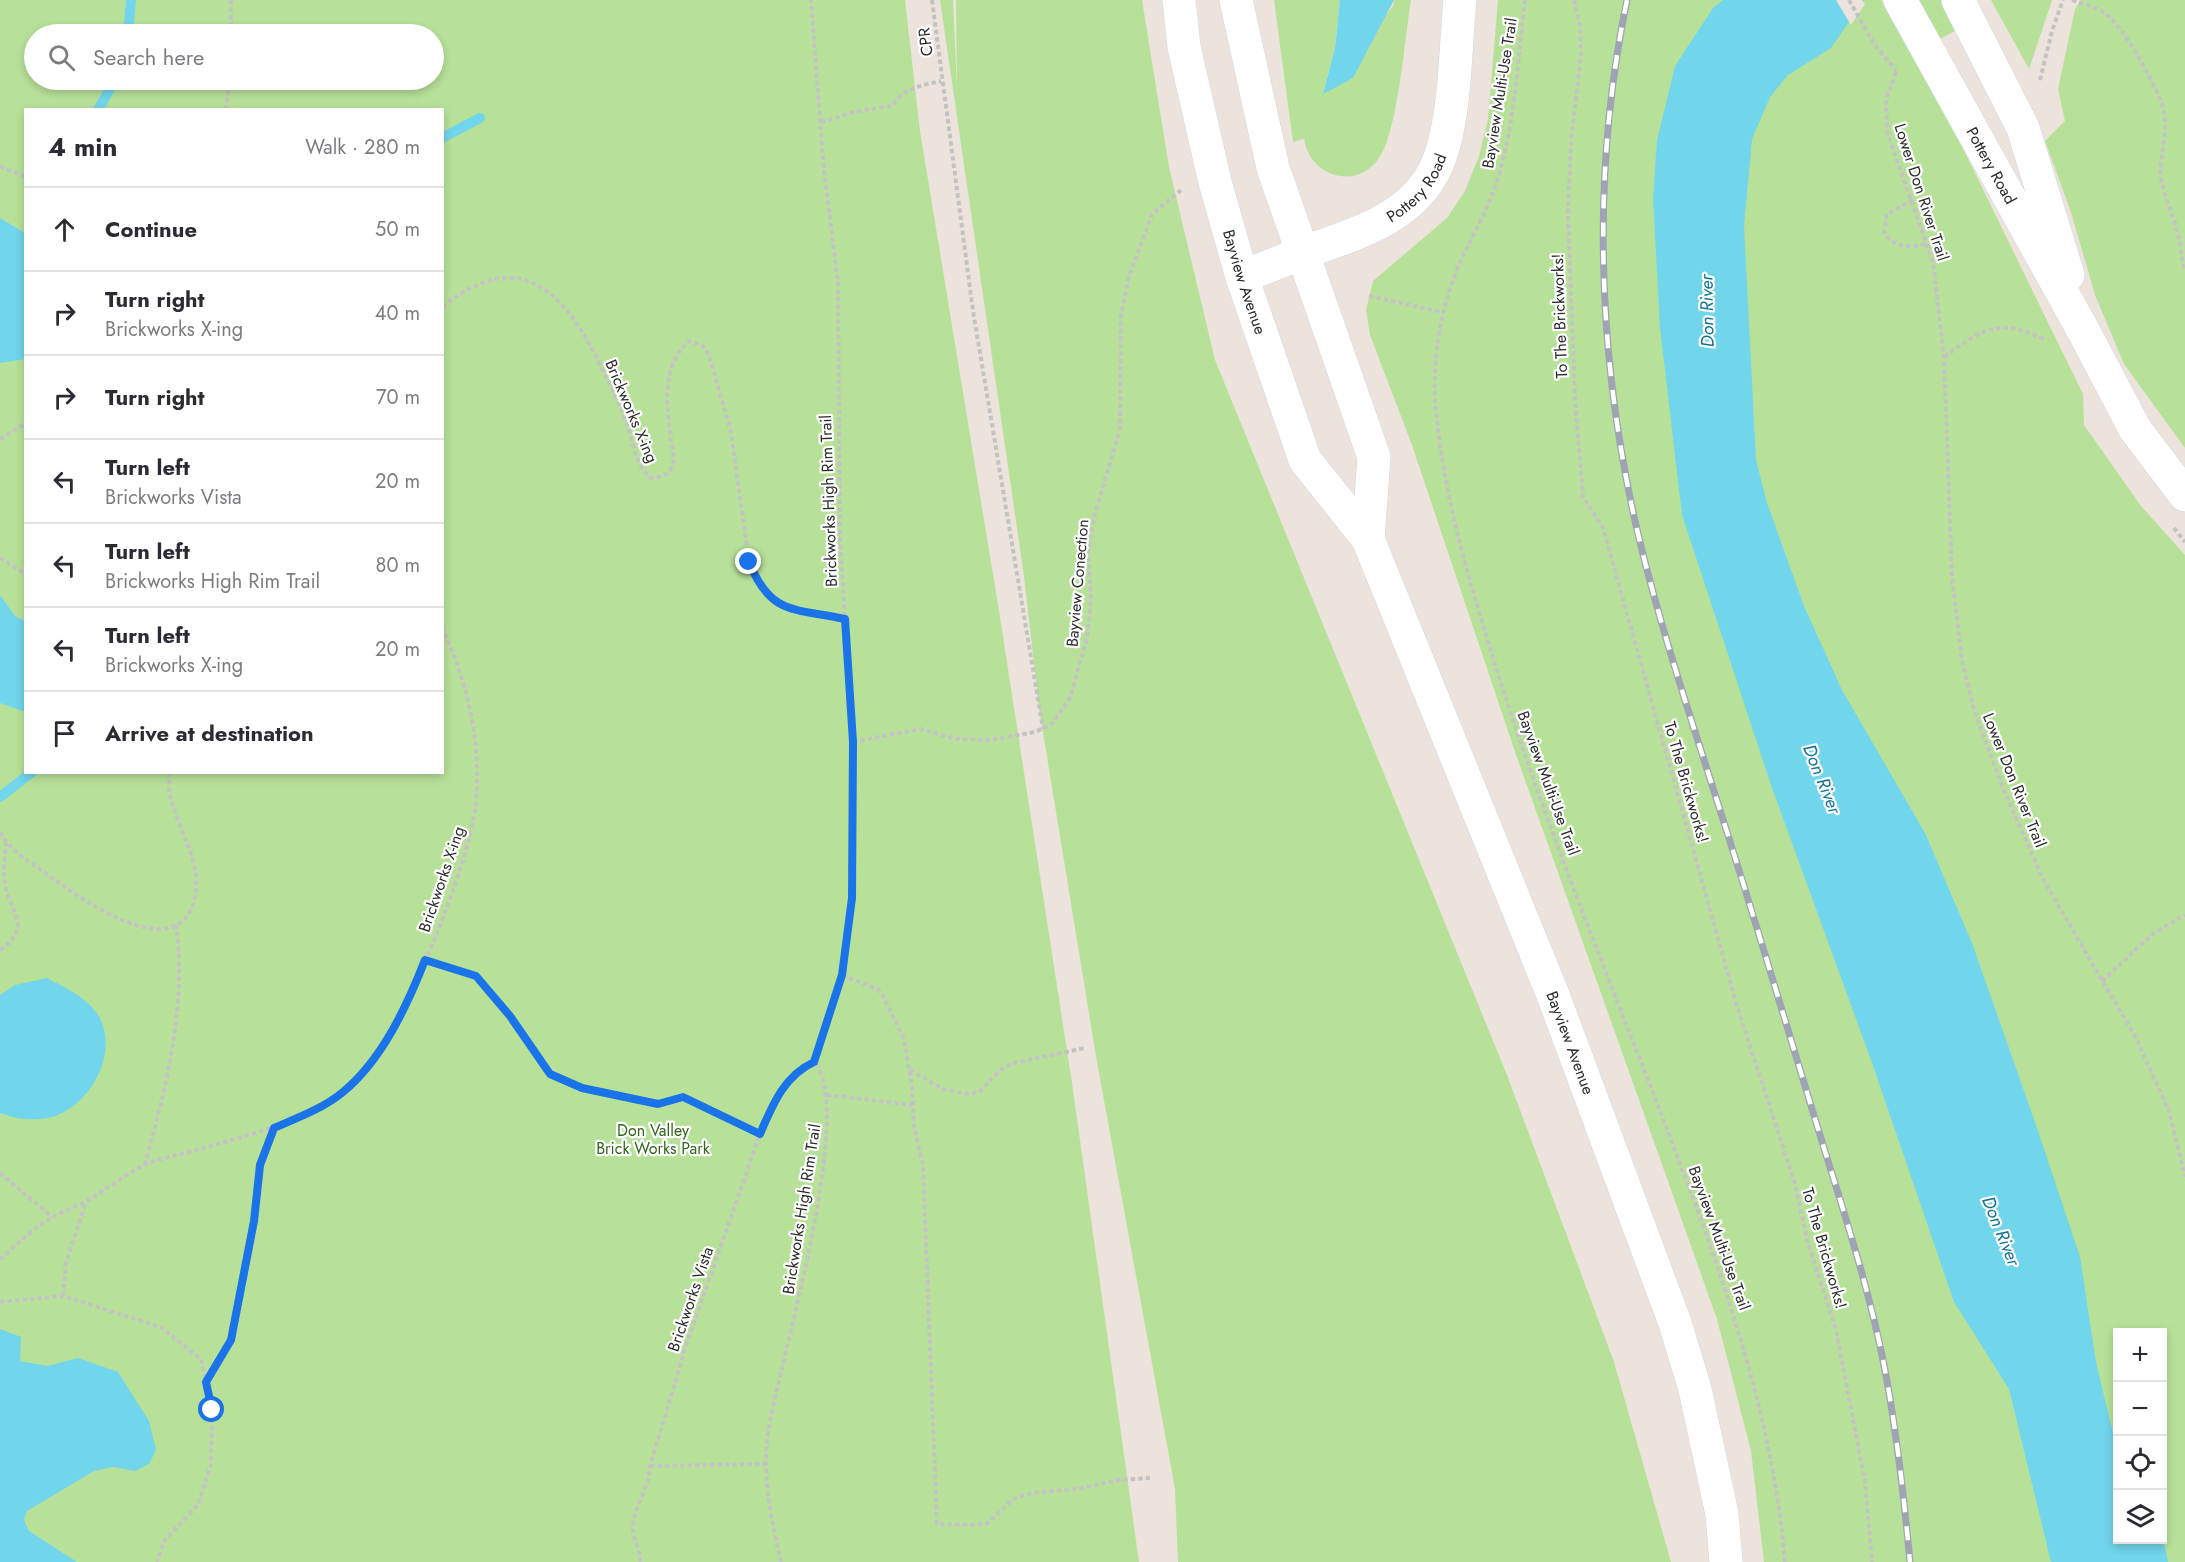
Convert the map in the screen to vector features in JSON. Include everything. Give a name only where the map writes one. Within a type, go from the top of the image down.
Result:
[{"type":"main road","name":"Bayview Avenue","points":[[1179,0],[1184,47],[1212,171],[1242,277],[1305,460],[1368,539],[1553,995],[1675,1323],[1695,1389],[1711,1458],[1722,1514],[1726,1562]]},
{"type":"main road","name":"Bayview Avenue","points":[[1236,0],[1273,168],[1374,457],[1368,539]]},
{"type":"main road","name":"Pottery Road","points":[[1242,277],[1302,253],[1346,239],[1399,211],[1421,190],[1436,167],[1447,123],[1460,0]]},
{"type":"main road","name":"Pottery Road","points":[[1899,0],[2084,332],[2135,429],[2185,495]]},
{"type":"main road","name":"Pottery Road","points":[[1958,0],[2023,128],[2084,332]]},
{"type":"path","points":[[231,0],[231,24]]},
{"type":"path","name":"Brickworks High Rim Trail","points":[[781,1562],[769,1502],[766,1464],[769,1428],[800,1297],[828,1130],[827,1095],[821,1070],[814,1062],[842,975],[852,898],[853,742],[840,539],[838,282],[824,171],[811,0]]},
{"type":"path","name":"CPR","points":[[932,0],[975,323],[1043,729]]},
{"type":"path","name":"Bayview Multi-Use Trail","points":[[1525,0],[1505,153],[1486,211],[1460,263],[1442,312],[1436,365],[1436,419],[1463,561],[1514,724],[1593,939],[1706,1230],[1733,1309],[1764,1424],[1785,1562]]},
{"type":"path","name":"To The Brickworks!","points":[[1574,0],[1580,26],[1581,55],[1571,140],[1569,280],[1583,497],[1604,528],[1737,1006],[1795,1184],[1809,1243],[1836,1330],[1865,1482],[1872,1562]]},
{"type":"path","name":"Lower Don River Trail","points":[[1849,0],[1874,42],[1896,72],[1886,100],[1887,132],[1913,200],[1933,262],[1944,357],[1952,577],[1962,661],[1974,711],[2002,786],[2044,881],[2136,1038],[2169,1111],[2185,1178]]},
{"type":"path","points":[[2040,88],[2052,32],[2063,0]]},
{"type":"path","points":[[2072,0],[2106,14],[2121,28],[2150,83],[2159,94],[2164,124],[2161,173],[2164,195],[2178,234],[2185,270]]},
{"type":"path","points":[[821,122],[858,111],[892,106],[902,93],[909,89],[941,81]]},
{"type":"path","points":[[226,108],[229,90]]},
{"type":"path","points":[[0,166],[24,176]]},
{"type":"path","name":"Bayview Conection","points":[[853,742],[920,729],[956,739],[990,740],[1035,732],[1052,724],[1070,698],[1087,638],[1091,599],[1088,553],[1094,517],[1120,429],[1121,316],[1129,276],[1152,214],[1182,189]]},
{"type":"path","points":[[1913,200],[1887,214],[1884,232],[1896,244],[1908,248],[1927,244]]},
{"type":"path","name":"Brickworks X-ing","points":[[444,306],[480,282],[506,278],[535,282],[556,297],[586,333],[625,419],[643,472],[651,478],[663,477],[671,470],[674,461],[667,406],[668,381],[677,352],[690,341],[703,346],[709,356],[731,432],[749,562],[759,586],[777,605],[845,619]]},
{"type":"path","points":[[1369,296],[1442,312]]},
{"type":"path","points":[[1944,357],[1974,336],[1999,326],[2022,329],[2044,339]]},
{"type":"path","points":[[0,439],[24,424]]},
{"type":"path","points":[[0,558],[24,573]]},
{"type":"path","name":"Brickworks X-ing","points":[[0,1259],[52,1217],[86,1201],[145,1165],[274,1128],[336,1097],[365,1071],[395,1025],[425,960],[464,858],[476,803],[476,747],[472,711],[459,665],[444,631]]},
{"type":"path","points":[[0,832],[6,843],[85,902],[110,915],[149,927],[176,925],[187,915],[194,902],[196,871],[169,793],[170,774]]},
{"type":"path","points":[[0,950],[15,939],[19,930],[5,885],[6,843]]},
{"type":"path","points":[[2102,981],[2154,933],[2185,915]]},
{"type":"path","points":[[145,1165],[169,1070],[179,989],[180,958],[176,925]]},
{"type":"path","points":[[425,960],[476,976],[510,1016],[550,1074],[582,1088],[658,1104],[683,1097],[760,1134]]},
{"type":"path","points":[[842,975],[877,989],[882,994],[903,1035],[909,1069],[923,1166],[937,1524],[988,1523],[1013,1499],[1032,1493],[1084,1488],[1117,1480],[1150,1478]]},
{"type":"path","points":[[909,1069],[935,1086],[954,1094],[967,1094],[978,1092],[1000,1070],[1013,1062],[1085,1048]]},
{"type":"path","name":"Brickworks Vista","points":[[640,1562],[632,1528],[635,1513],[648,1485],[650,1466],[686,1346],[760,1134],[784,1086],[796,1071],[814,1062]]},
{"type":"path","points":[[827,1095],[913,1105]]},
{"type":"path","points":[[206,1382],[231,1340],[254,1221],[260,1165],[274,1128]]},
{"type":"path","points":[[0,1173],[52,1217]]},
{"type":"path","points":[[63,1296],[66,1263],[86,1201]]},
{"type":"path","points":[[0,1302],[63,1296],[160,1327],[201,1359],[212,1410],[209,1476],[198,1505],[164,1541],[157,1562]]},
{"type":"path","points":[[650,1466],[766,1464]]},
{"type":"green space","name":"Don Valley Brick Works Park","points":[[0,0],[905,0],[920,131],[1000,617],[1072,1083],[1139,1562],[0,1562]]},
{"type":"green space","points":[[940,0],[953,0],[957,89],[956,0],[1142,0],[1169,167],[1215,360],[1507,1075],[1614,1362],[1671,1562],[1178,1562],[1175,1489],[1097,1062],[1039,708],[1024,576]]},
{"type":"green space","points":[[1274,0],[1340,0],[1335,48],[1323,93],[1393,6],[1394,0],[1411,0],[1400,83],[1386,145],[1370,168],[1359,174],[1347,177],[1325,170],[1315,163],[1304,139],[1293,142]]},
{"type":"green space","points":[[1498,0],[1881,0],[1931,83],[2083,394],[2084,425],[2141,506],[2185,555],[2185,1562],[1764,1562],[1751,1451],[1717,1319],[1513,746],[1412,445],[1370,335],[1366,310],[1373,281],[1447,218],[1465,191],[1479,156],[1488,119]]},
{"type":"green space","points":[[1917,0],[1942,0],[1958,29],[1940,39]]},
{"type":"green space","points":[[1991,0],[2052,0],[2029,69]]},
{"type":"green space","points":[[2081,0],[2185,0],[2185,448],[2124,364],[2095,295],[2071,212],[2045,141],[2065,121],[2058,89],[2075,9]]},
{"type":"water","points":[[1340,0],[1394,0],[1353,78],[1323,94],[1335,48]]},
{"type":"water","name":"Don River","points":[[1723,0],[1864,0],[1831,48],[1788,75],[1770,97],[1752,139],[1744,226],[1756,460],[1767,503],[1804,606],[1842,690],[1925,833],[1972,943],[2080,1257],[2096,1362],[2113,1433],[2113,1544],[2164,1544],[2168,1562],[2051,1562],[2009,1389],[1954,1302],[1871,1060],[1772,788],[1682,515],[1660,328],[1653,198],[1657,140],[1675,66],[1713,8]]},
{"type":"water","points":[[0,218],[24,232],[24,359],[0,363]]},
{"type":"water","points":[[0,595],[15,616],[24,620],[24,712],[0,703]]},
{"type":"water","points":[[47,978],[80,997],[96,1012],[103,1025],[106,1040],[105,1054],[94,1083],[74,1105],[55,1116],[23,1119],[0,1113],[0,995],[15,985]]},
{"type":"water","points":[[0,1329],[21,1337],[20,1361],[47,1366],[78,1358],[118,1372],[149,1421],[156,1450],[149,1464],[135,1471],[113,1467],[94,1471],[27,1511],[24,1520],[29,1531],[77,1562],[0,1562]]},
{"type":"pier","points":[[1836,0],[1862,0],[1865,4],[1851,25]]},
{"type":"waterway","points":[[129,24],[131,0]]},
{"type":"waterway","points":[[99,108],[109,90]]},
{"type":"waterway","points":[[444,137],[480,118]]},
{"type":"waterway","points":[[0,797],[29,774]]},
{"type":"railway","points":[[1627,0],[1608,128],[1603,256],[1606,321],[1621,449],[1633,512],[1664,632],[1863,1276],[1885,1370],[1893,1418],[1910,1562]]},
{"type":"route","points":[[212,1410],[206,1382],[231,1340],[254,1221],[260,1165],[274,1128],[343,1093],[365,1071],[395,1025],[425,960],[476,976],[510,1016],[534,1054],[550,1074],[582,1088],[658,1104],[683,1097],[760,1134],[784,1086],[796,1071],[814,1062],[842,975],[852,898],[853,742],[845,619],[777,605],[759,586],[749,562]]}]
